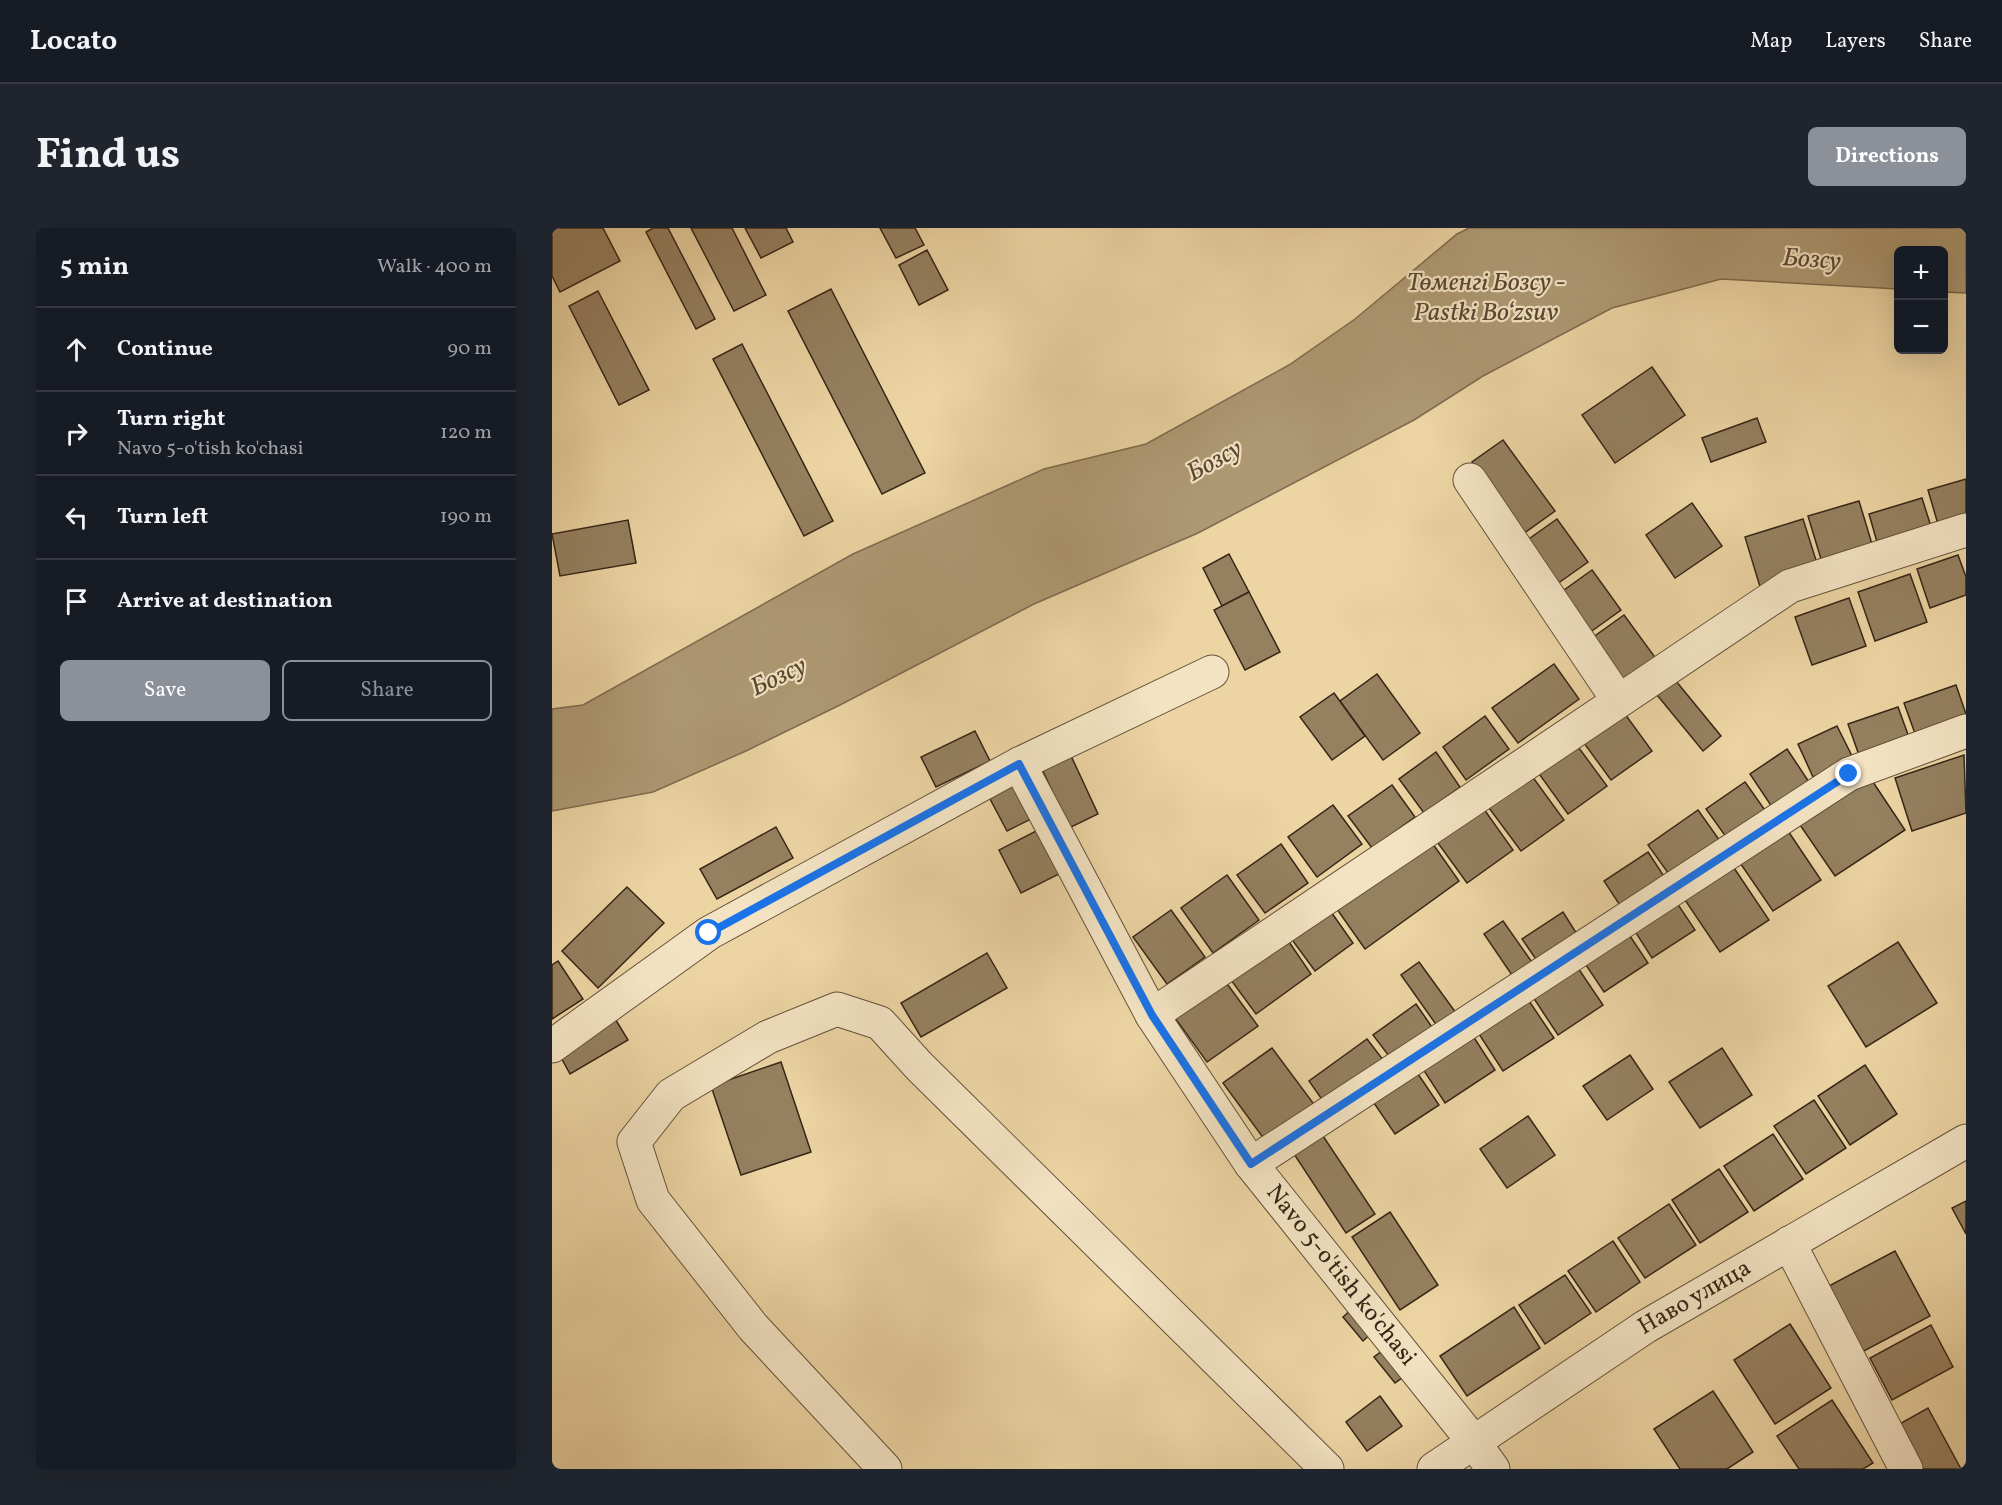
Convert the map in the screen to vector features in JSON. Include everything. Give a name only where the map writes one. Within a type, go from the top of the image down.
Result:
[{"type":"street","points":[[1470,480],[1618,700]]},
{"type":"street","points":[[1152,1015],[1790,586],[1966,530]]},
{"type":"street","points":[[552,1046],[709,933],[1019,764],[1212,672]]},
{"type":"street","points":[[1251,1164],[1849,774],[1966,731]]},
{"type":"street","name":"Navo 5-o'tish ko'chasi","points":[[1019,764],[1152,1015],[1251,1164],[1493,1469]]},
{"type":"street","points":[[885,1469],[753,1327],[653,1200],[634,1142],[671,1095],[768,1037],[837,1009],[880,1023],[919,1066],[1328,1469]]},
{"type":"street","name":"Наво улица","points":[[1434,1469],[1645,1327],[1966,1141]]},
{"type":"street","points":[[1789,1243],[1906,1469]]},
{"type":"water","name":"Төменгі Бозсу - Pastki Boʻzsuv","points":[[1469,228],[1966,228],[1966,293],[1948,292],[1948,246],[1894,246],[1894,289],[1721,279],[1612,308],[1483,376],[1414,420],[1198,533],[1034,604],[746,751],[653,792],[552,811],[552,709],[583,705],[853,554],[1044,469],[1146,444],[1289,365],[1355,319],[1457,234]]},
{"type":"building","points":[[552,228],[603,228],[620,261],[560,292],[552,276]]},
{"type":"building","points":[[653,228],[668,228],[715,319],[696,329],[646,232]]},
{"type":"building","points":[[691,228],[732,228],[766,295],[734,311]]},
{"type":"building","points":[[745,228],[786,228],[793,242],[761,258]]},
{"type":"building","points":[[880,228],[915,228],[924,245],[896,258]]},
{"type":"building","points":[[927,250],[948,290],[919,305],[899,265]]},
{"type":"building","points":[[831,289],[925,473],[882,494],[788,311]]},
{"type":"building","points":[[598,291],[649,390],[619,405],[569,306]]},
{"type":"building","points":[[742,344],[833,521],[804,536],[713,359]]},
{"type":"building","points":[[1652,367],[1685,415],[1615,463],[1582,415]]},
{"type":"building","points":[[1757,418],[1766,442],[1711,462],[1702,438]]},
{"type":"building","points":[[1503,440],[1555,511],[1523,534],[1472,462]]},
{"type":"building","points":[[1966,479],[1966,523],[1940,531],[1928,490]]},
{"type":"building","points":[[1922,498],[1933,533],[1879,549],[1869,514]]},
{"type":"building","points":[[1859,501],[1875,554],[1824,569],[1808,516]]},
{"type":"building","points":[[1692,503],[1722,546],[1675,578],[1646,535]]},
{"type":"building","points":[[1557,519],[1588,562],[1557,584],[1526,541]]},
{"type":"building","points":[[1803,519],[1820,573],[1761,590],[1745,537]]},
{"type":"building","points":[[628,520],[636,563],[560,576],[552,534]]},
{"type":"building","points":[[1229,554],[1249,592],[1222,606],[1203,568]]},
{"type":"building","points":[[1958,555],[1966,577],[1966,595],[1930,608],[1917,569]]},
{"type":"building","points":[[1592,570],[1621,610],[1589,633],[1560,593]]},
{"type":"building","points":[[1910,574],[1927,622],[1875,641],[1858,592]]},
{"type":"building","points":[[1249,592],[1280,652],[1245,670],[1214,610]]},
{"type":"building","points":[[1849,598],[1866,646],[1812,665],[1795,617]]},
{"type":"building","points":[[1624,615],[1657,660],[1625,684],[1592,638]]},
{"type":"building","points":[[1554,664],[1579,699],[1518,743],[1492,708]]},
{"type":"building","points":[[1377,674],[1420,733],[1383,760],[1340,701]]},
{"type":"building","points":[[1671,675],[1721,736],[1703,751],[1653,690]]},
{"type":"building","points":[[1956,685],[1966,714],[1966,722],[1917,739],[1904,703]]},
{"type":"building","points":[[1334,693],[1365,736],[1332,760],[1300,717]]},
{"type":"building","points":[[1898,707],[1910,740],[1860,758],[1848,724]]},
{"type":"building","points":[[1622,710],[1652,751],[1611,780],[1581,739]]},
{"type":"building","points":[[1485,716],[1509,749],[1466,780],[1443,747]]},
{"type":"building","points":[[1837,726],[1853,758],[1813,777],[1798,744]]},
{"type":"building","points":[[975,731],[990,761],[936,787],[921,757]]},
{"type":"building","points":[[1576,744],[1607,786],[1568,814],[1537,771]]},
{"type":"building","points":[[1066,745],[1098,814],[1069,828],[1037,758]]},
{"type":"building","points":[[1787,749],[1809,782],[1772,807],[1750,774]]},
{"type":"building","points":[[1436,752],[1460,787],[1424,813],[1399,779]]},
{"type":"building","points":[[1964,755],[1966,813],[1912,831],[1895,778]]},
{"type":"building","points":[[1529,772],[1564,820],[1521,851],[1486,804]]},
{"type":"building","points":[[1869,776],[1905,830],[1835,876],[1798,822]]},
{"type":"building","points":[[1745,782],[1767,813],[1729,841],[1706,809]]},
{"type":"building","points":[[1017,783],[1035,817],[1007,831],[989,797]]},
{"type":"building","points":[[1392,785],[1415,817],[1372,848],[1348,816]]},
{"type":"building","points":[[1333,805],[1362,844],[1317,877],[1288,837]]},
{"type":"building","points":[[1481,805],[1513,850],[1467,883],[1435,839]]},
{"type":"building","points":[[1698,810],[1725,848],[1676,884],[1648,845]]},
{"type":"building","points":[[1784,825],[1821,880],[1773,911],[1736,857]]},
{"type":"building","points":[[776,827],[793,858],[717,899],[700,869]]},
{"type":"building","points":[[1042,828],[1065,871],[1021,893],[999,850]]},
{"type":"building","points":[[1428,837],[1459,881],[1365,949],[1334,905]]},
{"type":"building","points":[[1281,844],[1308,883],[1265,913],[1237,875]]},
{"type":"building","points":[[1648,852],[1669,884],[1625,913],[1604,881]]},
{"type":"building","points":[[1730,862],[1769,920],[1720,952],[1681,894]]},
{"type":"building","points":[[1227,875],[1259,920],[1213,953],[1181,908]]},
{"type":"building","points":[[627,887],[664,923],[598,988],[562,951]]},
{"type":"building","points":[[1671,894],[1695,930],[1652,958],[1629,922]]},
{"type":"building","points":[[1329,909],[1353,943],[1315,971],[1290,937]]},
{"type":"building","points":[[1171,910],[1205,957],[1167,984],[1133,937]]},
{"type":"building","points":[[1563,912],[1580,939],[1540,965],[1522,939]]},
{"type":"building","points":[[1503,921],[1536,968],[1516,981],[1484,934]]},
{"type":"building","points":[[1624,927],[1648,963],[1604,992],[1580,956]]},
{"type":"building","points":[[1287,939],[1311,974],[1256,1014],[1231,980]]},
{"type":"building","points":[[1898,942],[1937,1003],[1866,1047],[1828,986]]},
{"type":"building","points":[[987,953],[1007,988],[921,1037],[901,1003]]},
{"type":"building","points":[[558,961],[583,999],[552,1019],[552,965]]},
{"type":"building","points":[[1419,962],[1459,1017],[1440,1030],[1401,975]]},
{"type":"building","points":[[1576,965],[1603,1005],[1558,1035],[1531,994]]},
{"type":"building","points":[[1225,981],[1258,1026],[1207,1062],[1175,1018]]},
{"type":"building","points":[[1527,998],[1554,1038],[1503,1071],[1477,1031]]},
{"type":"building","points":[[1416,1004],[1434,1030],[1392,1060],[1373,1035]]},
{"type":"building","points":[[614,1017],[628,1040],[570,1074],[557,1050]]},
{"type":"building","points":[[1473,1036],[1495,1070],[1445,1103],[1423,1069]]},
{"type":"building","points":[[1367,1039],[1387,1065],[1328,1108],[1309,1081]]},
{"type":"building","points":[[1272,1048],[1316,1107],[1267,1143],[1223,1083]]},
{"type":"building","points":[[1722,1048],[1752,1095],[1700,1128],[1669,1082]]},
{"type":"building","points":[[1630,1055],[1653,1089],[1607,1120],[1583,1086]]},
{"type":"building","points":[[781,1062],[811,1152],[741,1175],[711,1086]]},
{"type":"building","points":[[1865,1065],[1897,1114],[1850,1145],[1818,1096]]},
{"type":"building","points":[[1418,1074],[1439,1105],[1395,1134],[1374,1103]]},
{"type":"building","points":[[1814,1100],[1846,1148],[1806,1174],[1774,1126]]},
{"type":"building","points":[[1528,1116],[1555,1155],[1507,1188],[1480,1149]]},
{"type":"building","points":[[1773,1134],[1803,1179],[1754,1211],[1724,1166]]},
{"type":"building","points":[[1323,1136],[1375,1214],[1346,1233],[1294,1154]]},
{"type":"building","points":[[1719,1169],[1748,1212],[1700,1243],[1672,1200]]},
{"type":"building","points":[[1966,1201],[1966,1234],[1952,1208]]},
{"type":"building","points":[[1669,1204],[1696,1245],[1645,1278],[1618,1238]]},
{"type":"building","points":[[1390,1212],[1438,1285],[1400,1310],[1352,1237]]},
{"type":"building","points":[[1613,1241],[1640,1282],[1596,1312],[1568,1271]]},
{"type":"building","points":[[1895,1251],[1930,1316],[1862,1352],[1827,1287]]},
{"type":"building","points":[[1565,1275],[1591,1313],[1545,1344],[1519,1305]]},
{"type":"building","points":[[1514,1307],[1540,1348],[1467,1396],[1440,1356]]},
{"type":"building","points":[[1353,1308],[1374,1331],[1363,1341],[1343,1317]]},
{"type":"building","points":[[1790,1324],[1831,1388],[1775,1424],[1734,1360]]},
{"type":"building","points":[[1931,1325],[1953,1367],[1892,1400],[1870,1358]]},
{"type":"building","points":[[1389,1346],[1410,1372],[1395,1383],[1374,1357]]},
{"type":"building","points":[[1713,1391],[1753,1452],[1727,1469],[1680,1469],[1654,1429]]},
{"type":"building","points":[[1380,1396],[1402,1426],[1367,1451],[1346,1422]]},
{"type":"building","points":[[1832,1400],[1873,1463],[1863,1469],[1799,1469],[1777,1436]]},
{"type":"building","points":[[1928,1408],[1961,1469],[1919,1469],[1896,1426]]},
{"type":"route","points":[[709,933],[1019,764],[1152,1015],[1251,1164],[1849,774]]},
{"type":"water label","name":"Бозсу","points":[[1812,260]]},
{"type":"water label","name":"Бозсу","points":[[1215,461]]},
{"type":"water label","name":"Бозсу","points":[[779,677]]}]
